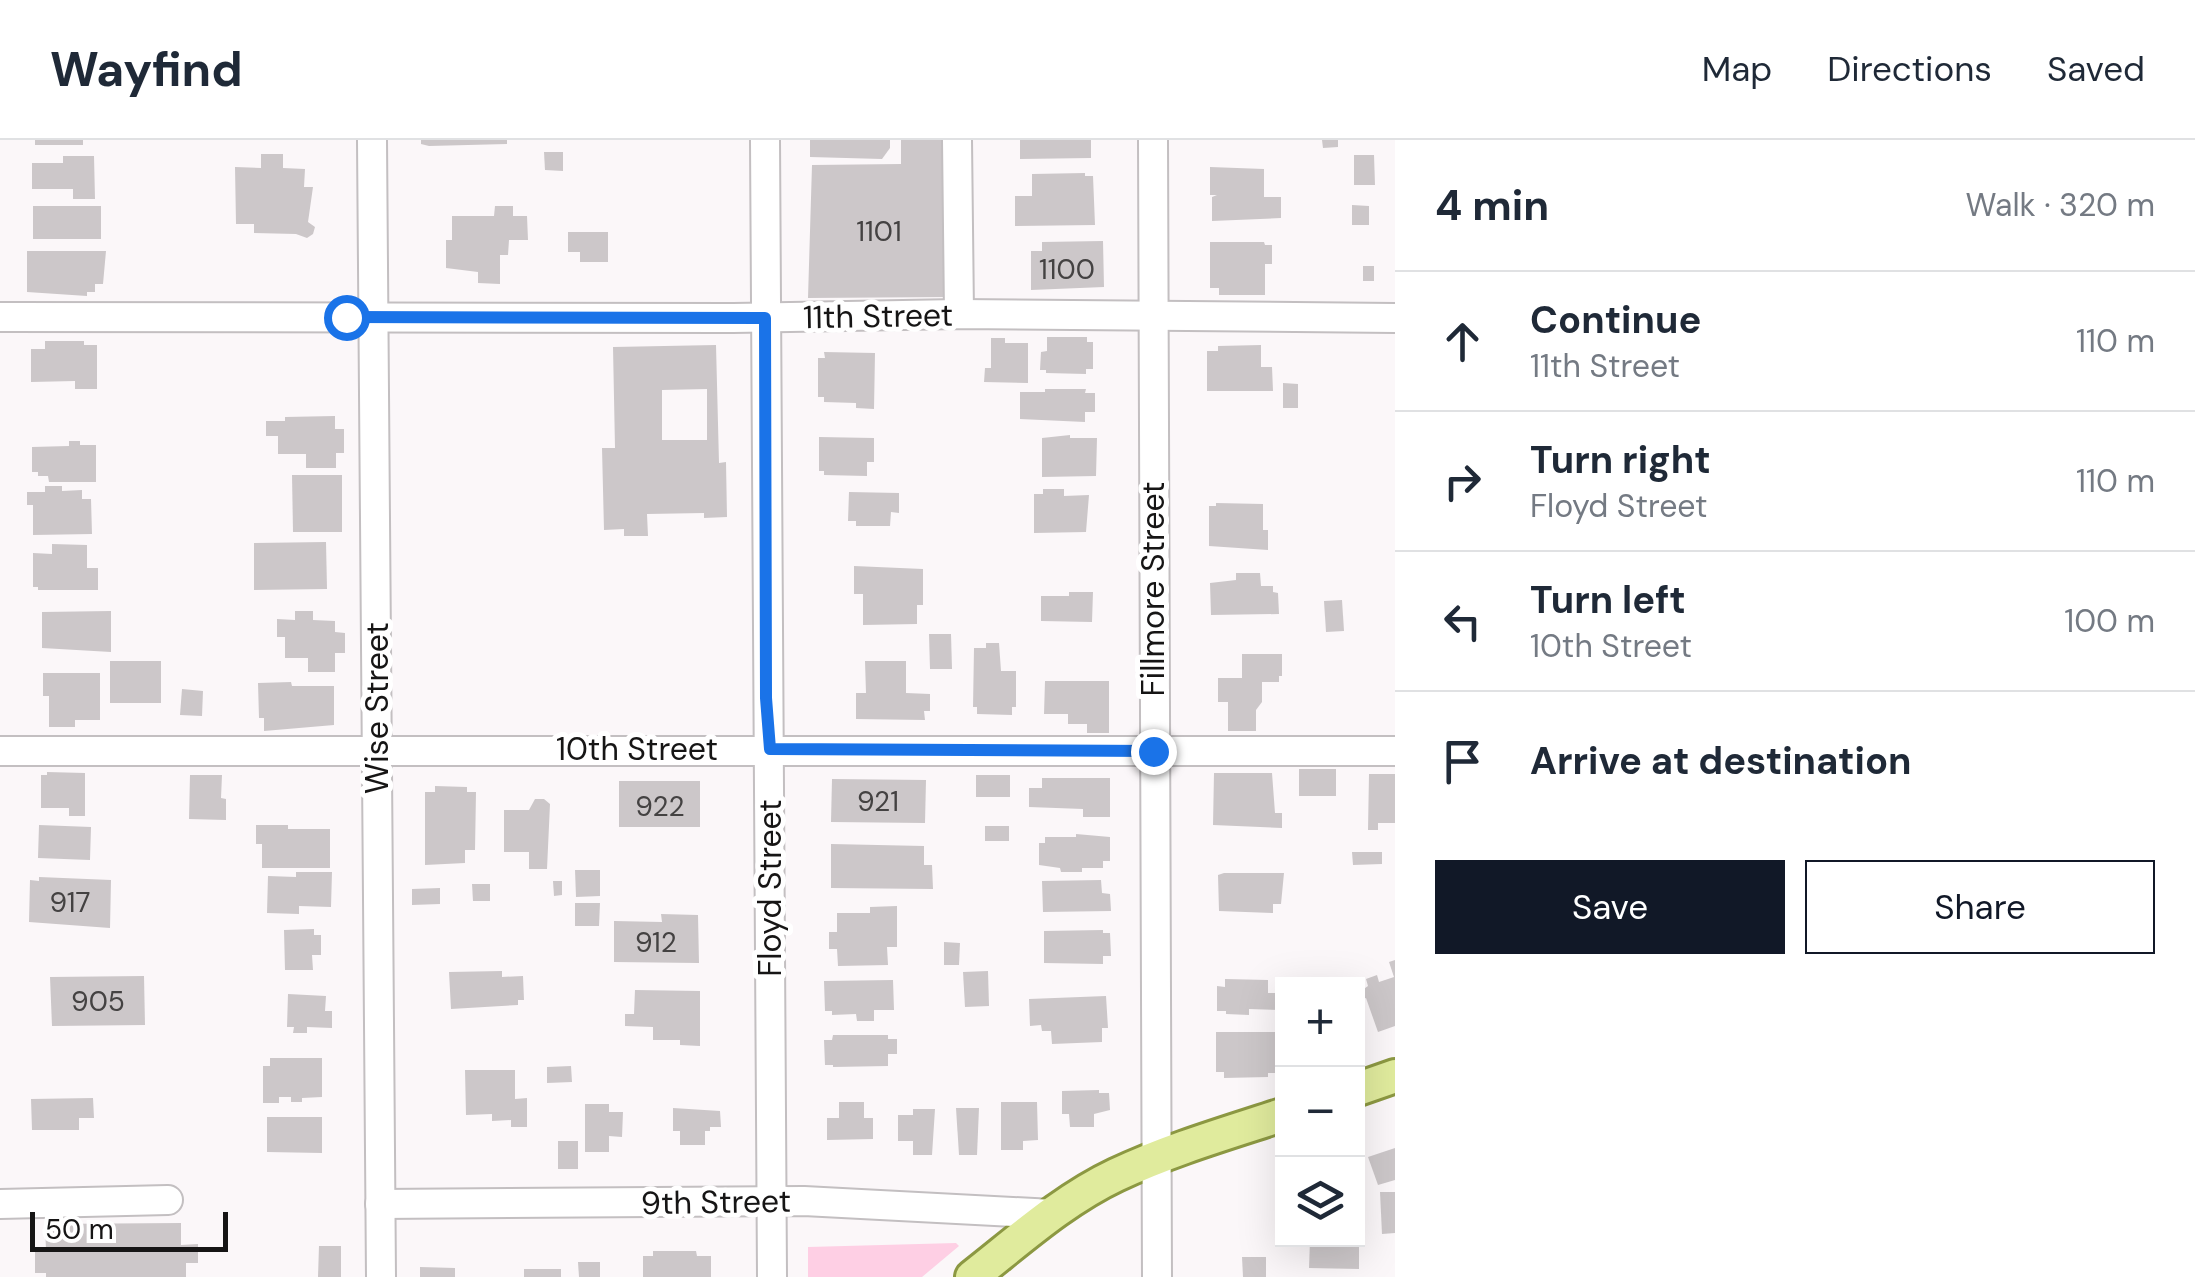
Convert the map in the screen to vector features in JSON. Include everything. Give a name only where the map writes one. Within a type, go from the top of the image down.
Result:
[{"type":"main road","points":[[1365,1087],[1395,1076]]},
{"type":"main road","points":[[972,1277],[1053,1214],[1113,1176],[1275,1116]]},
{"type":"street","name":"Wise Street","points":[[372,140],[380,1277]]},
{"type":"street","name":"Floyd Street","points":[[765,140],[772,1277]]},
{"type":"street","points":[[957,140],[959,314]]},
{"type":"street","name":"Fillmore Street","points":[[1153,140],[1157,1277]]},
{"type":"street","name":"11th Street","points":[[0,318],[765,318],[959,314],[1395,318]]},
{"type":"street","name":"10th Street","points":[[0,751],[1395,750]]},
{"type":"street","points":[[0,1204],[168,1200]]},
{"type":"street","name":"9th Street","points":[[380,1204],[804,1201],[1053,1214]]},
{"type":"shaded area","points":[[956,1243],[959,1246],[922,1277],[808,1277],[808,1247]]},
{"type":"building","points":[[35,140],[83,140],[83,145],[35,145]]},
{"type":"building","points":[[421,140],[507,140],[507,144],[429,146],[421,144]]},
{"type":"building","points":[[810,140],[890,140],[890,148],[882,159],[810,157]]},
{"type":"building","points":[[901,140],[947,140],[948,297],[808,298],[812,165],[901,164]]},
{"type":"building","points":[[1020,140],[1091,140],[1091,158],[1020,159]]},
{"type":"building","points":[[1322,140],[1338,140],[1338,147],[1323,148]]},
{"type":"building","points":[[544,152],[563,152],[563,171],[545,170]]},
{"type":"building","points":[[261,154],[283,154],[283,168],[305,169],[304,187],[313,187],[308,222],[315,227],[307,238],[254,233],[254,224],[236,224],[235,167],[261,168]]},
{"type":"building","points":[[1354,155],[1374,155],[1375,185],[1354,185]]},
{"type":"building","points":[[63,156],[94,156],[95,199],[73,199],[73,189],[32,189],[32,163],[63,163]]},
{"type":"building","points":[[1210,167],[1264,169],[1264,197],[1281,197],[1281,218],[1212,221],[1212,197],[1217,195],[1210,195]]},
{"type":"building","points":[[1032,174],[1093,176],[1095,225],[1015,226],[1015,196],[1032,196]]},
{"type":"building","points":[[1352,205],[1369,206],[1369,225],[1352,225]]},
{"type":"building","points":[[33,206],[101,206],[101,239],[33,239]]},
{"type":"building","points":[[495,206],[513,206],[513,216],[527,216],[528,240],[509,240],[508,255],[500,255],[500,284],[478,283],[478,272],[446,268],[446,240],[452,240],[452,216],[494,216]]},
{"type":"building","points":[[568,232],[608,232],[608,262],[580,262],[580,252],[568,252]]},
{"type":"building","points":[[1103,241],[1104,287],[1031,290],[1031,251],[1042,251],[1042,242]]},
{"type":"building","points":[[1210,242],[1272,245],[1272,264],[1265,264],[1265,295],[1219,295],[1219,288],[1210,288]]},
{"type":"building","points":[[27,251],[106,251],[103,284],[95,284],[95,292],[87,292],[87,296],[27,292]]},
{"type":"building","points":[[1363,266],[1374,266],[1374,281],[1363,281]]},
{"type":"building","points":[[1047,337],[1087,337],[1087,342],[1093,342],[1093,369],[1086,369],[1086,374],[1040,370]]},
{"type":"building","points":[[991,338],[1005,338],[1005,343],[1028,343],[1028,383],[984,382],[985,368],[991,368]]},
{"type":"building","points":[[45,341],[97,345],[97,389],[75,389],[75,381],[31,382],[31,349],[45,349]]},
{"type":"building","points":[[716,345],[719,463],[726,462],[727,517],[704,518],[704,513],[647,514],[648,536],[624,536],[624,529],[604,530],[602,448],[615,448],[613,347]],"holes":[[[707,389],[707,440],[662,440],[662,390]]]},
{"type":"building","points":[[1261,345],[1261,367],[1272,367],[1273,391],[1207,391],[1207,351],[1218,351],[1218,346]]},
{"type":"building","points":[[824,352],[875,353],[874,409],[856,408],[856,403],[824,402],[824,397],[818,397],[818,358],[825,358]]},
{"type":"building","points":[[1283,383],[1298,384],[1298,408],[1283,408]]},
{"type":"building","points":[[1086,389],[1085,393],[1095,393],[1095,412],[1085,412],[1085,422],[1020,419],[1020,392]]},
{"type":"building","points":[[335,416],[335,429],[344,429],[344,453],[336,453],[336,468],[306,468],[306,454],[278,454],[278,436],[266,436],[266,421]]},
{"type":"building","points":[[819,437],[874,438],[874,462],[867,462],[867,476],[824,475],[824,471],[819,471]]},
{"type":"building","points":[[1042,438],[1097,438],[1096,476],[1042,477]]},
{"type":"building","points":[[69,441],[96,445],[96,482],[49,482],[48,476],[32,472],[32,447],[69,446]]},
{"type":"building","points":[[292,475],[342,475],[342,532],[293,532]]},
{"type":"building","points":[[45,486],[62,486],[62,491],[82,490],[82,499],[91,499],[92,534],[33,535],[33,505],[27,505],[27,492],[45,492]]},
{"type":"building","points":[[1043,489],[1064,489],[1064,496],[1089,495],[1086,532],[1034,533],[1034,494],[1043,494]]},
{"type":"building","points":[[849,492],[899,493],[899,513],[891,512],[890,526],[856,526],[856,521],[848,521]]},
{"type":"building","points":[[1263,504],[1268,550],[1209,546],[1209,506]]},
{"type":"building","points":[[326,542],[327,589],[254,590],[254,543]]},
{"type":"building","points":[[52,544],[87,545],[87,568],[98,568],[98,590],[33,587],[33,553],[52,554]]},
{"type":"building","points":[[854,566],[923,569],[923,605],[917,605],[917,624],[863,625],[863,594],[854,594]]},
{"type":"building","points":[[1236,573],[1260,573],[1261,586],[1273,586],[1273,592],[1278,593],[1279,614],[1211,615],[1210,583],[1236,580]]},
{"type":"building","points":[[1069,592],[1093,592],[1092,622],[1041,621],[1041,596],[1069,596]]},
{"type":"building","points":[[1342,600],[1344,631],[1326,632],[1324,601]]},
{"type":"building","points":[[111,611],[111,652],[42,648],[42,612]]},
{"type":"building","points":[[295,611],[313,611],[313,620],[335,621],[335,632],[345,633],[345,653],[335,653],[335,672],[308,672],[308,658],[285,658],[285,637],[277,637],[277,619],[295,620]]},
{"type":"building","points":[[929,634],[951,634],[952,669],[930,669]]},
{"type":"building","points":[[986,643],[999,643],[1001,671],[1016,671],[1016,707],[1012,707],[1012,715],[977,714],[977,707],[973,707],[974,648],[986,648]]},
{"type":"building","points":[[1242,654],[1282,654],[1282,676],[1279,682],[1262,682],[1256,731],[1228,731],[1228,702],[1218,702],[1218,678],[1242,678]]},
{"type":"building","points":[[110,661],[161,661],[161,703],[110,703]]},
{"type":"building","points":[[865,661],[906,661],[906,693],[930,694],[930,711],[924,711],[925,720],[856,719],[856,693],[866,693]]},
{"type":"building","points":[[43,673],[100,673],[100,720],[75,720],[75,727],[49,727],[49,696],[43,696]]},
{"type":"building","points":[[1045,681],[1109,681],[1109,733],[1087,733],[1087,724],[1068,724],[1068,714],[1044,714]]},
{"type":"building","points":[[291,682],[292,686],[334,686],[334,725],[264,731],[264,718],[259,718],[258,683]]},
{"type":"building","points":[[182,689],[203,691],[202,716],[180,715]]},
{"type":"building","points":[[1299,769],[1336,769],[1336,796],[1299,796]]},
{"type":"building","points":[[85,773],[85,816],[69,816],[69,808],[41,808],[41,775]]},
{"type":"building","points":[[1214,773],[1272,773],[1275,813],[1282,813],[1282,828],[1213,825]]},
{"type":"building","points":[[1369,774],[1395,774],[1395,823],[1378,823],[1378,830],[1368,830]]},
{"type":"building","points":[[190,775],[222,775],[221,798],[226,799],[226,820],[189,819]]},
{"type":"building","points":[[976,775],[1010,775],[1010,797],[976,797]]},
{"type":"building","points":[[1042,778],[1110,778],[1110,817],[1083,817],[1083,809],[1029,807],[1029,788],[1042,788]]},
{"type":"building","points":[[832,779],[926,780],[925,823],[831,822]]},
{"type":"building","points":[[619,781],[700,781],[700,827],[619,827]]},
{"type":"building","points":[[435,786],[467,787],[467,792],[476,792],[475,850],[465,850],[465,863],[425,865],[425,792],[435,792]]},
{"type":"building","points":[[535,799],[550,804],[547,869],[529,869],[529,852],[504,852],[504,810],[529,810]]},
{"type":"building","points":[[39,825],[91,827],[90,860],[38,858]]},
{"type":"building","points":[[256,825],[330,829],[330,868],[262,868],[262,844],[256,844]]},
{"type":"building","points":[[985,826],[1009,826],[1009,841],[985,841]]},
{"type":"building","points":[[1045,837],[1110,837],[1110,861],[1103,861],[1103,868],[1082,868],[1082,872],[1061,872],[1060,868],[1039,865],[1039,843],[1045,843]]},
{"type":"building","points":[[831,844],[924,846],[924,865],[932,865],[933,889],[831,888]]},
{"type":"building","points":[[1352,852],[1382,852],[1382,864],[1353,865]]},
{"type":"building","points":[[575,870],[600,870],[600,896],[576,897]]},
{"type":"building","points":[[296,872],[332,872],[331,907],[299,906],[299,914],[267,913],[268,876],[296,877]]},
{"type":"building","points":[[1284,873],[1281,904],[1273,904],[1273,913],[1219,911],[1218,875]]},
{"type":"building","points":[[39,877],[111,880],[110,928],[29,922],[30,880],[39,881]]},
{"type":"building","points":[[1101,880],[1102,893],[1110,894],[1111,911],[1043,912],[1042,881]]},
{"type":"building","points":[[553,881],[562,881],[562,895],[554,896]]},
{"type":"building","points":[[472,884],[490,884],[490,901],[473,901]]},
{"type":"building","points":[[440,888],[440,904],[412,905],[412,889]]},
{"type":"building","points":[[575,903],[600,903],[599,926],[575,926]]},
{"type":"building","points":[[897,906],[897,947],[887,947],[888,965],[838,966],[837,949],[829,949],[829,932],[837,932],[837,913],[870,913],[870,907]]},
{"type":"building","points":[[661,914],[698,915],[699,963],[614,962],[614,921],[662,922]]},
{"type":"building","points":[[314,929],[314,935],[321,935],[321,955],[312,955],[313,970],[285,970],[284,930]]},
{"type":"building","points":[[1044,931],[1110,933],[1111,956],[1103,956],[1103,964],[1044,963]]},
{"type":"building","points":[[944,942],[960,943],[959,965],[944,965]]},
{"type":"building","points":[[1395,960],[1395,1026],[1378,1032],[1365,998],[1366,979],[1377,975],[1379,982],[1394,977],[1389,962]]},
{"type":"building","points":[[502,971],[502,977],[523,976],[524,1000],[518,1000],[518,1005],[451,1009],[449,972]]},
{"type":"building","points":[[988,971],[989,1006],[965,1007],[963,972]]},
{"type":"building","points":[[144,976],[145,1025],[52,1026],[50,977]]},
{"type":"building","points":[[1225,979],[1268,980],[1268,993],[1275,993],[1275,1010],[1249,1009],[1249,1015],[1217,1011],[1217,986],[1225,987]]},
{"type":"building","points":[[893,980],[894,1010],[874,1010],[874,1021],[857,1021],[856,1014],[832,1015],[832,1011],[825,1011],[824,981]]},
{"type":"building","points":[[635,990],[700,991],[700,1046],[680,1045],[680,1040],[653,1040],[653,1027],[625,1026],[625,1014],[634,1014]]},
{"type":"building","points":[[288,994],[326,996],[325,1011],[332,1011],[332,1028],[307,1027],[307,1033],[293,1033],[294,1027],[287,1027]]},
{"type":"building","points":[[1106,996],[1108,1028],[1102,1028],[1102,1042],[1052,1044],[1051,1031],[1042,1031],[1041,1025],[1030,1026],[1029,999]]},
{"type":"building","points":[[1216,1032],[1275,1032],[1275,1073],[1268,1073],[1268,1077],[1224,1078],[1224,1072],[1216,1072]]},
{"type":"building","points":[[833,1035],[888,1035],[888,1039],[897,1039],[897,1054],[888,1054],[888,1066],[825,1065],[824,1040],[832,1040]]},
{"type":"building","points":[[270,1058],[322,1058],[322,1097],[291,1102],[291,1097],[279,1097],[279,1103],[263,1103],[263,1066],[270,1066]]},
{"type":"building","points":[[571,1066],[572,1082],[547,1083],[547,1067]]},
{"type":"building","points":[[465,1070],[515,1070],[515,1099],[527,1098],[527,1127],[511,1127],[511,1120],[492,1121],[492,1114],[466,1115]]},
{"type":"building","points":[[1062,1091],[1109,1093],[1110,1110],[1094,1114],[1094,1127],[1070,1127],[1069,1114],[1062,1114]]},
{"type":"building","points":[[93,1098],[94,1118],[79,1118],[79,1130],[32,1130],[31,1099]]},
{"type":"building","points":[[839,1102],[864,1102],[864,1118],[873,1118],[873,1139],[827,1140],[827,1118],[839,1118]]},
{"type":"building","points":[[1001,1102],[1037,1102],[1038,1140],[1023,1141],[1023,1150],[1001,1150]]},
{"type":"building","points":[[585,1104],[609,1104],[609,1112],[623,1112],[622,1137],[609,1136],[609,1152],[585,1152]]},
{"type":"building","points":[[673,1108],[720,1111],[721,1127],[705,1131],[705,1145],[680,1145],[680,1131],[673,1131]]},
{"type":"building","points":[[956,1108],[979,1108],[977,1155],[959,1155]]},
{"type":"building","points":[[913,1109],[935,1109],[932,1155],[913,1155],[913,1141],[898,1141],[898,1115],[913,1115]]},
{"type":"building","points":[[267,1117],[322,1117],[322,1153],[267,1152]]},
{"type":"building","points":[[558,1141],[578,1141],[578,1169],[558,1169]]},
{"type":"building","points":[[1395,1148],[1395,1180],[1378,1185],[1368,1157]]},
{"type":"building","points":[[1380,1192],[1395,1192],[1395,1233],[1382,1234]]},
{"type":"building","points":[[181,1223],[181,1245],[198,1244],[198,1263],[186,1263],[186,1277],[46,1277],[46,1273],[35,1273],[35,1251],[46,1250],[45,1224]]},
{"type":"building","points":[[319,1246],[341,1246],[341,1277],[318,1277]]},
{"type":"building","points":[[1310,1247],[1359,1247],[1359,1269],[1309,1268]]},
{"type":"building","points":[[653,1251],[696,1251],[697,1256],[711,1256],[711,1277],[643,1277],[643,1256],[653,1256]]},
{"type":"building","points":[[1242,1257],[1266,1257],[1266,1277],[1243,1277]]},
{"type":"building","points":[[578,1262],[600,1262],[600,1277],[579,1277]]},
{"type":"building","points":[[420,1267],[455,1268],[455,1277],[420,1277]]},
{"type":"building","points":[[524,1269],[561,1269],[561,1277],[524,1277]]},
{"type":"route","points":[[346,317],[765,318],[766,698],[770,749],[1153,751]]}]
